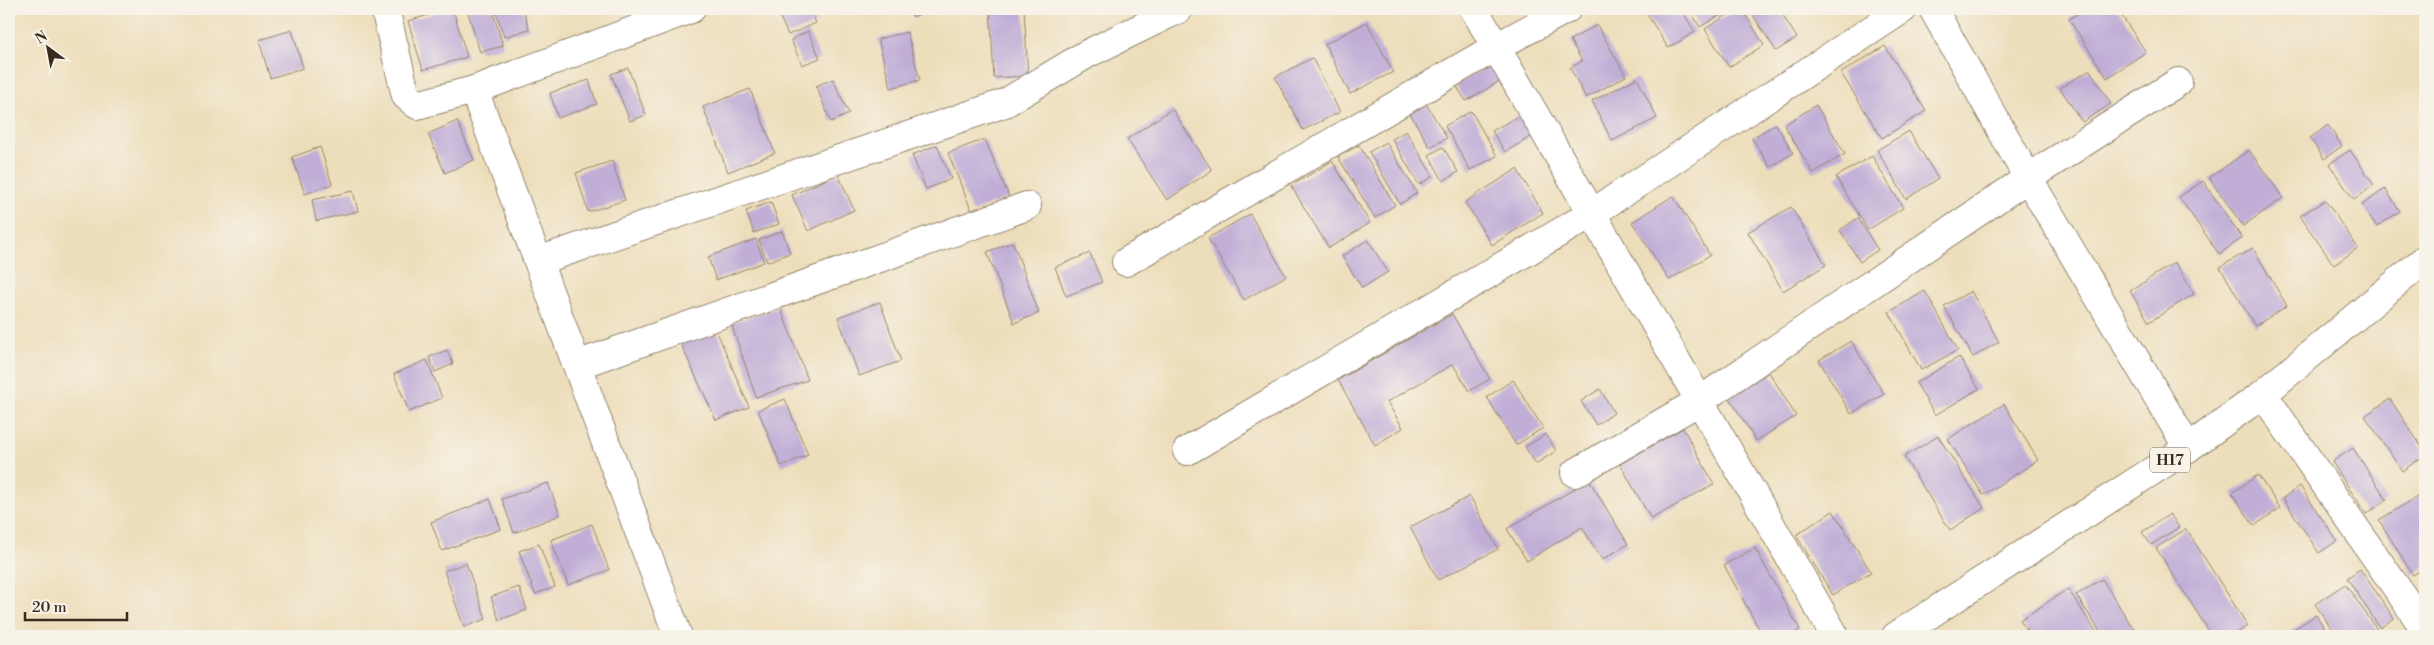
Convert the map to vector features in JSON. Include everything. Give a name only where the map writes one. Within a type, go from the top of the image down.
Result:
[{"type":"street","points":[[385,9],[406,96],[417,105],[474,90],[659,15],[691,9]]},
{"type":"street","points":[[538,261],[1005,103],[1087,54],[1179,9]]},
{"type":"street","points":[[1474,9],[1698,402],[1835,636]]},
{"type":"street","points":[[1126,262],[1496,47],[1567,9]]},
{"type":"street","points":[[1187,450],[1591,214],[1903,9]]},
{"type":"street","points":[[1933,9],[2028,178],[2188,448]]},
{"type":"street","points":[[1574,473],[1698,402],[2028,178],[2178,82]]},
{"type":"street","points":[[474,90],[678,636]]},
{"type":"street","points":[[577,365],[1027,206]]},
{"type":"street","name":"H17","points":[[1896,636],[2188,448],[2263,394],[2425,259]]},
{"type":"street","points":[[2263,394],[2425,628]]},
{"type":"building","points":[[404,9],[424,9],[406,15]]},
{"type":"building","points":[[453,9],[467,57],[423,70],[408,21]]},
{"type":"building","points":[[467,9],[492,9],[503,46],[480,52]]},
{"type":"building","points":[[495,9],[523,9],[529,29],[504,37]]},
{"type":"building","points":[[776,9],[810,9],[816,23],[788,35]]},
{"type":"building","points":[[910,9],[934,9],[913,17]]},
{"type":"building","points":[[990,9],[1024,9],[1028,76],[994,78]]},
{"type":"building","points":[[1644,9],[1681,9],[1695,32],[1668,48]]},
{"type":"building","points":[[1697,9],[1730,9],[1700,27],[1691,12]]},
{"type":"building","points":[[1737,9],[1742,9],[1764,45],[1729,67],[1705,29]]},
{"type":"building","points":[[1749,9],[1779,9],[1797,38],[1776,51]]},
{"type":"building","points":[[2085,9],[2117,9],[2146,52],[2107,78],[2069,19]]},
{"type":"building","points":[[1367,22],[1393,72],[1350,94],[1325,44]]},
{"type":"building","points":[[1597,25],[1626,76],[1586,98],[1570,68],[1582,61],[1570,40]]},
{"type":"building","points":[[292,30],[303,68],[270,78],[259,40]]},
{"type":"building","points":[[808,31],[820,58],[802,65],[791,40]]},
{"type":"building","points":[[907,32],[920,80],[891,88],[878,39]]},
{"type":"building","points":[[1885,46],[1926,111],[1882,138],[1841,73]]},
{"type":"building","points":[[1312,58],[1340,112],[1303,130],[1275,77]]},
{"type":"building","points":[[1495,61],[1505,78],[1466,101],[1456,85]]},
{"type":"building","points":[[628,68],[646,115],[630,121],[611,74]]},
{"type":"building","points":[[2090,70],[2111,104],[2082,122],[2060,88]]},
{"type":"building","points":[[1637,78],[1657,118],[1612,141],[1592,101]]},
{"type":"building","points":[[833,79],[849,114],[831,122],[816,86]]},
{"type":"building","points":[[589,80],[597,104],[558,118],[550,93]]},
{"type":"building","points":[[750,89],[775,153],[728,172],[703,107]]},
{"type":"building","points":[[1425,102],[1447,138],[1430,147],[1409,112]]},
{"type":"building","points":[[1816,105],[1845,154],[1813,173],[1784,125]]},
{"type":"building","points":[[1172,109],[1212,170],[1167,200],[1127,139]]},
{"type":"building","points":[[1471,111],[1497,156],[1470,170],[1445,126]]},
{"type":"building","points":[[1525,112],[1537,133],[1505,152],[1492,131]]},
{"type":"building","points":[[457,121],[474,160],[445,173],[428,134]]},
{"type":"building","points":[[1776,124],[1793,153],[1770,167],[1752,138]]},
{"type":"building","points":[[2328,125],[2342,146],[2324,159],[2310,138]]},
{"type":"building","points":[[1406,131],[1433,176],[1419,185],[1392,139]]},
{"type":"building","points":[[1909,131],[1938,179],[1906,199],[1877,150]]},
{"type":"building","points":[[985,139],[1009,197],[972,212],[948,153]]},
{"type":"building","points":[[1386,142],[1417,193],[1400,204],[1369,152]]},
{"type":"building","points":[[937,145],[951,179],[926,189],[912,155]]},
{"type":"building","points":[[1359,145],[1395,205],[1375,218],[1338,157]]},
{"type":"building","points":[[320,147],[332,184],[305,194],[292,157]]},
{"type":"building","points":[[1443,147],[1458,172],[1443,181],[1429,155]]},
{"type":"building","points":[[2249,150],[2283,198],[2243,226],[2209,178]]},
{"type":"building","points":[[2350,150],[2374,185],[2354,200],[2329,164]]},
{"type":"building","points":[[1872,156],[1903,208],[1868,230],[1836,177]]},
{"type":"building","points":[[612,161],[625,200],[588,212],[576,173]]},
{"type":"building","points":[[1332,161],[1370,223],[1329,248],[1291,186]]},
{"type":"building","points":[[1517,169],[1543,213],[1492,245],[1465,202]]},
{"type":"building","points":[[838,174],[854,210],[808,231],[792,195]]},
{"type":"building","points":[[2203,181],[2242,238],[2219,254],[2179,197]]},
{"type":"building","points":[[2385,189],[2400,211],[2377,227],[2362,205]]},
{"type":"building","points":[[353,191],[358,211],[316,221],[312,200]]},
{"type":"building","points":[[1673,196],[1710,255],[1669,280],[1632,222]]},
{"type":"building","points":[[2325,200],[2358,248],[2334,265],[2300,216]]},
{"type":"building","points":[[771,202],[779,224],[754,233],[746,211]]},
{"type":"building","points":[[1791,207],[1826,265],[1783,291],[1748,232]]},
{"type":"building","points":[[1250,214],[1286,276],[1244,300],[1208,238]]},
{"type":"building","points":[[1858,218],[1878,250],[1860,262],[1840,230]]},
{"type":"building","points":[[782,231],[790,253],[767,262],[759,240]]},
{"type":"building","points":[[756,239],[764,262],[716,280],[708,257]]},
{"type":"building","points":[[1368,240],[1388,272],[1362,288],[1342,256]]},
{"type":"building","points":[[1013,242],[1039,313],[1014,323],[987,252]]},
{"type":"building","points":[[2253,248],[2287,306],[2255,326],[2220,267]]},
{"type":"building","points":[[1090,253],[1102,282],[1066,296],[1055,267]]},
{"type":"building","points":[[2175,262],[2194,294],[2149,322],[2130,291]]},
{"type":"building","points":[[1925,291],[1958,350],[1921,370],[1889,312]]},
{"type":"building","points":[[1971,291],[1999,342],[1973,357],[1944,306]]},
{"type":"building","points":[[880,302],[901,361],[859,376],[838,317]]},
{"type":"building","points":[[780,307],[808,380],[756,397],[731,323]]},
{"type":"building","points":[[1452,314],[1490,379],[1469,391],[1453,364],[1387,402],[1403,428],[1375,445],[1338,380]]},
{"type":"building","points":[[715,327],[749,407],[716,420],[679,340]]},
{"type":"building","points":[[1851,341],[1884,394],[1851,414],[1819,360]]},
{"type":"building","points":[[447,350],[453,364],[435,372],[429,357]]},
{"type":"building","points":[[1959,357],[1979,389],[1935,415],[1916,383]]},
{"type":"building","points":[[427,360],[442,398],[409,412],[394,374]]},
{"type":"building","points":[[1769,372],[1796,416],[1756,441],[1729,397]]},
{"type":"building","points":[[1513,380],[1543,428],[1516,445],[1487,397]]},
{"type":"building","points":[[1600,389],[1614,413],[1596,425],[1581,401]]},
{"type":"building","points":[[785,399],[808,455],[781,466],[758,410]]},
{"type":"building","points":[[2390,399],[2425,452],[2425,455],[2402,471],[2365,416]]},
{"type":"building","points":[[2004,404],[2038,460],[1983,495],[1948,439]]},
{"type":"building","points":[[1683,428],[1714,484],[1651,519],[1620,464]]},
{"type":"building","points":[[1546,434],[1556,451],[1536,464],[1525,447]]},
{"type":"building","points":[[1938,436],[1984,508],[1950,530],[1904,457]]},
{"type":"building","points":[[2353,448],[2387,500],[2366,514],[2332,462]]},
{"type":"building","points":[[2258,475],[2280,508],[2254,526],[2232,493]]},
{"type":"building","points":[[1589,480],[1628,544],[1602,560],[1582,527],[1527,561],[1507,529]]},
{"type":"building","points":[[548,483],[560,515],[514,533],[502,499]]},
{"type":"building","points":[[2300,486],[2337,541],[2319,553],[2283,498]]},
{"type":"building","points":[[2425,492],[2425,567],[2413,575],[2379,520]]},
{"type":"building","points":[[1470,496],[1498,549],[1438,580],[1410,527]]},
{"type":"building","points":[[490,499],[501,529],[442,551],[431,522]]},
{"type":"building","points":[[1833,511],[1871,572],[1833,595],[1796,535]]},
{"type":"building","points":[[2170,514],[2179,527],[2151,545],[2142,532]]},
{"type":"building","points":[[592,524],[609,570],[568,585],[551,540]]},
{"type":"building","points":[[2186,529],[2248,626],[2232,636],[2212,636],[2156,548]]},
{"type":"building","points":[[539,544],[555,587],[535,594],[519,551]]},
{"type":"building","points":[[1755,548],[1800,630],[1789,636],[1763,636],[1724,565]]},
{"type":"building","points":[[466,563],[486,619],[464,627],[444,571]]},
{"type":"building","points":[[2360,569],[2394,618],[2380,628],[2347,578]]},
{"type":"building","points":[[2102,579],[2138,636],[2103,636],[2076,595]]},
{"type":"building","points":[[2345,584],[2382,636],[2337,636],[2315,604]]},
{"type":"building","points":[[519,587],[527,610],[499,620],[491,597]]},
{"type":"building","points":[[2068,589],[2099,636],[2031,636],[2020,620]]},
{"type":"building","points":[[2316,615],[2330,636],[2283,636]]}]
